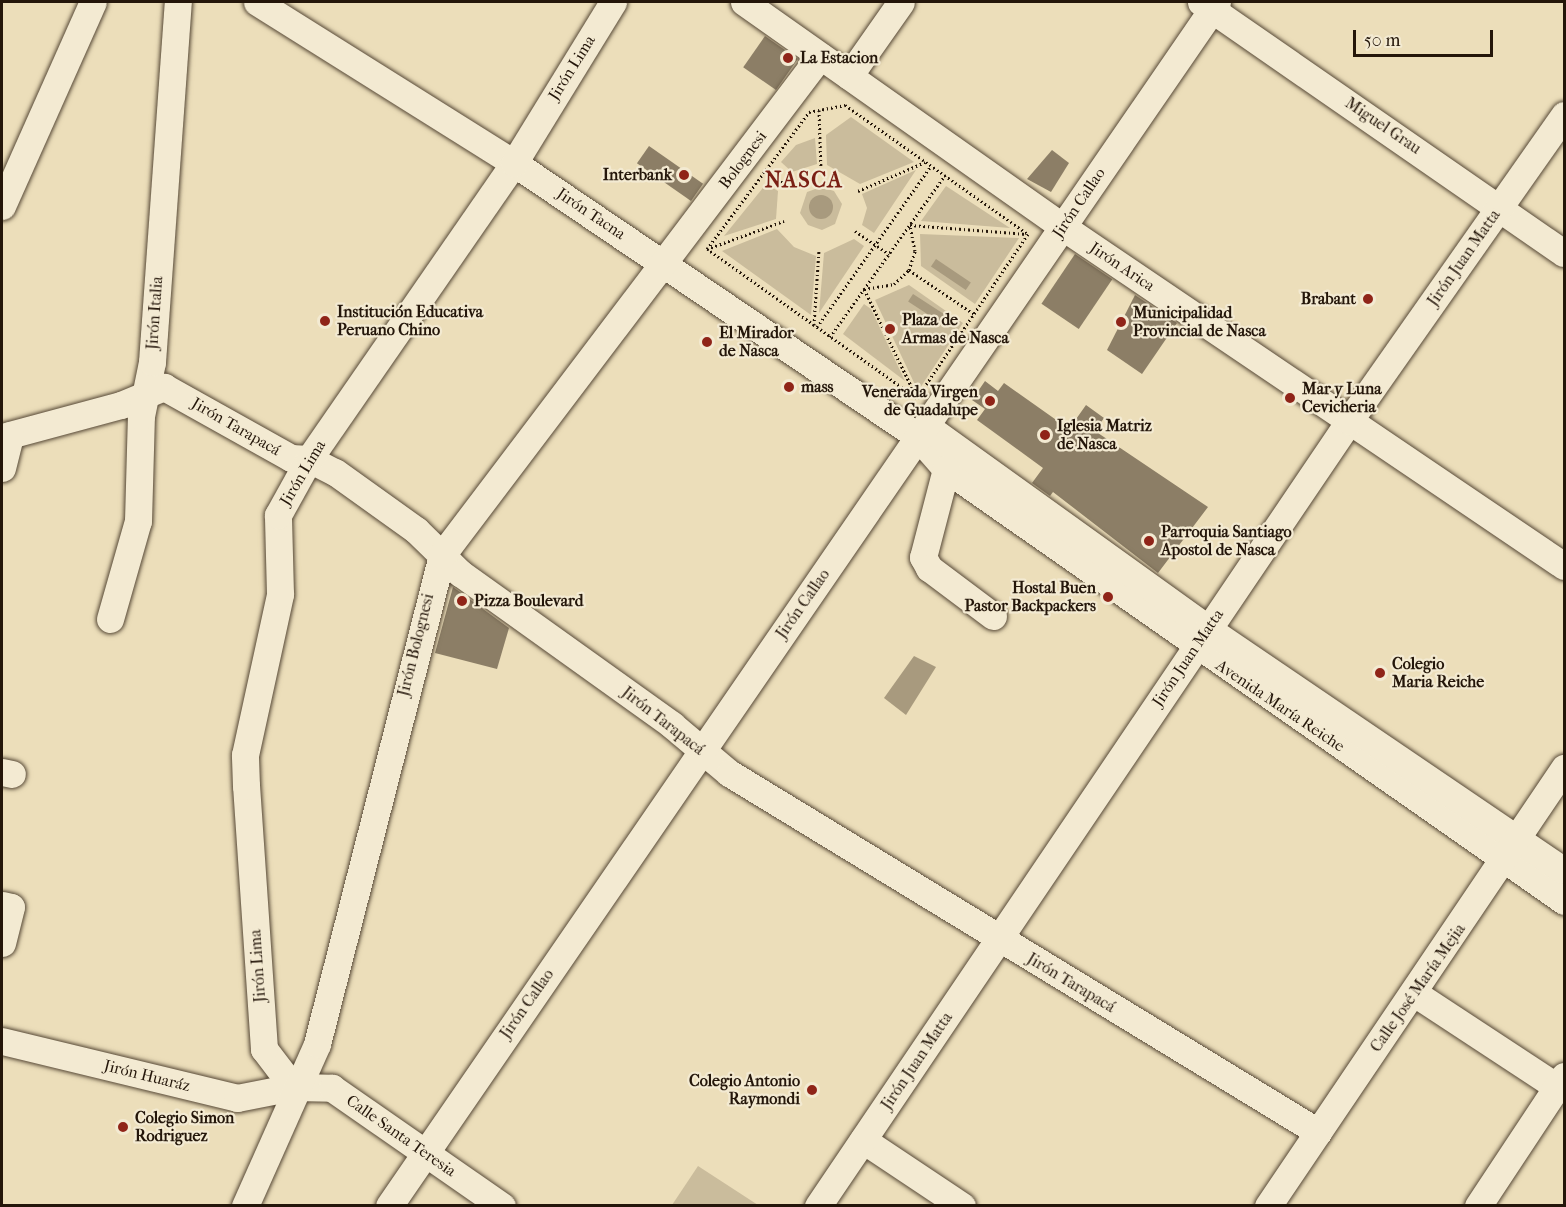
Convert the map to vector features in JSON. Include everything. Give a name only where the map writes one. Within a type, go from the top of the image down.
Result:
[{"type":"street","points":[[2,206],[93,2]]},
{"type":"street","name":"Jirón Italia","points":[[110,619],[138,521],[178,2]]},
{"type":"street","name":"Jirón Tacna","points":[[257,2],[514,163],[922,432]]},
{"type":"street","name":"Jirón Lima","points":[[293,1087],[264,1049],[246,755],[280,594],[278,515],[309,459],[514,163],[613,2]]},
{"type":"street","name":"Jirón Arica","points":[[744,2],[1062,227],[1564,566]]},
{"type":"street","points":[[849,76],[901,2]]},
{"type":"street","name":"Miguel Grau","points":[[1210,4],[1564,253]]},
{"type":"street","name":"Jirón Callao","points":[[389,1206],[922,432],[1210,4]]},
{"type":"street","name":"Bolognesi","points":[[666,264],[820,56]]},
{"type":"street","name":"Jirón Juan Matta","points":[[818,1206],[1349,421],[1564,115]]},
{"type":"street","name":"Jirón Bolognesi","points":[[245,1206],[293,1087],[317,1044],[442,555],[666,264]]},
{"type":"street","name":"Jirón Tarapacá","points":[[6,436],[164,387],[291,458],[309,459],[416,530],[442,555],[701,750],[999,939],[1318,1132]]},
{"type":"street","name":"Avenida María Reiche","points":[[922,432],[946,469],[1201,638],[1512,850],[1564,901]]},
{"type":"street","name":"Avenida María Reiche","points":[[922,432],[1201,638]]},
{"type":"street","points":[[2,468],[6,436]]},
{"type":"street","points":[[946,469],[923,556],[929,568],[993,616]]},
{"type":"street","name":"Calle José María Mejia","points":[[1268,1206],[1512,850],[1564,768]]},
{"type":"street","name":"Avenida María Reiche","points":[[1512,850],[1564,871]]},
{"type":"street","points":[[2,944],[6,906]]},
{"type":"street","points":[[1414,993],[1561,1081],[1478,1206]]},
{"type":"street","name":"Jirón Huaráz","points":[[2,1041],[237,1098],[293,1087]]},
{"type":"street","name":"Calle Santa Teresia","points":[[293,1087],[332,1088],[502,1206]]},
{"type":"street","points":[[863,1140],[962,1206]]},
{"type":"path","points":[[707,249],[809,112],[845,105],[1029,234]]},
{"type":"path","points":[[819,110],[821,169]]},
{"type":"path","points":[[858,191],[926,162]]},
{"type":"path","points":[[815,326],[931,165]]},
{"type":"path","points":[[765,170],[789,187]]},
{"type":"path","points":[[830,337],[945,175]]},
{"type":"path","points":[[707,249],[784,221]]},
{"type":"path","points":[[909,225],[1029,234]]},
{"type":"path","points":[[864,290],[894,284],[909,270],[915,251],[909,225]]},
{"type":"path","points":[[855,231],[889,254]]},
{"type":"path","points":[[917,398],[1029,234]]},
{"type":"path","points":[[707,249],[917,398]]},
{"type":"path","points":[[815,326],[819,249]]},
{"type":"path","points":[[909,270],[974,314]]},
{"type":"path","points":[[864,290],[917,398]]},
{"type":"shaded area","points":[[851,117],[914,162],[860,184],[827,165],[826,135]]},
{"type":"shaded area","points":[[815,138],[817,164],[792,172],[781,162],[796,145]]},
{"type":"shaded area","points":[[916,170],[874,233],[862,225],[867,208],[862,194]]},
{"type":"shaded area","points":[[766,184],[778,191],[776,219],[724,236]]},
{"type":"shaded area","points":[[946,186],[1010,228],[921,221]]},
{"type":"shaded area","points":[[821,187],[834,191],[842,204],[835,224],[822,230],[808,225],[800,213],[807,192]]},
{"type":"shaded area","points":[[821,195],[829,199],[833,207],[829,215],[821,219],[813,215],[809,207],[813,199]]},
{"type":"shaded area","points":[[777,229],[794,247],[816,256],[811,315],[722,251]]},
{"type":"shaded area","points":[[920,234],[1019,238],[975,304],[921,266]]},
{"type":"shaded area","points":[[854,239],[864,246],[819,313],[824,253]]},
{"type":"shaded area","points":[[936,259],[971,282],[966,290],[931,266]]},
{"type":"shaded area","points":[[909,285],[963,323],[918,391],[875,300]]},
{"type":"shaded area","points":[[913,294],[948,317],[943,324],[908,302]]},
{"type":"shaded area","points":[[864,304],[871,309],[905,381],[843,334]]},
{"type":"shaded area","points":[[914,656],[936,667],[906,715],[884,698]]},
{"type":"shaded area","points":[[698,1166],[758,1205],[672,1205]]},
{"type":"building","points":[[765,36],[798,59],[776,90],[743,67]]},
{"type":"building","points":[[649,146],[703,184],[691,201],[637,163]]},
{"type":"building","points":[[1052,150],[1069,163],[1051,192],[1027,179]]},
{"type":"building","points":[[1075,254],[1112,279],[1079,329],[1041,304]]},
{"type":"building","points":[[1135,295],[1177,323],[1142,374],[1107,350]]},
{"type":"building","points":[[985,381],[998,391],[1004,383],[1069,429],[1086,405],[1104,418],[1095,431],[1208,507],[1158,573],[1053,492],[1050,496],[1032,483],[1043,468],[977,420],[985,409],[972,400]]},
{"type":"building","points":[[453,587],[509,628],[497,669],[435,653]]},
{"type":"place","name":"La Estacion","points":[[788,58]]},
{"type":"place","name":"Interbank","points":[[684,175]]},
{"type":"place","name":"Brabant","points":[[1368,299]]},
{"type":"place","name":"Institución Educativa Peruano Chino","points":[[325,321]]},
{"type":"place","name":"Municipalidad Provincial de Nasca","points":[[1121,322]]},
{"type":"place","name":"Plaza de Armas de Nasca","points":[[890,329]]},
{"type":"place","name":"El Mirador de Nasca","points":[[707,342]]},
{"type":"place","name":"mass","points":[[789,387]]},
{"type":"place","name":"Mar y Luna Cevicheria","points":[[1290,398]]},
{"type":"place","name":"Venerada Virgen de Guadalupe","points":[[990,401]]},
{"type":"place","name":"Iglesia Matriz de Nasca","points":[[1045,435]]},
{"type":"place","name":"Parroquia Santiago Apostol de Nasca","points":[[1149,541]]},
{"type":"place","name":"Hostal Buen Pastor Backpackers","points":[[1108,597]]},
{"type":"place","name":"Pizza Boulevard","points":[[462,601]]},
{"type":"place","name":"Colegio Maria Reiche","points":[[1380,673]]},
{"type":"place","name":"Colegio Antonio Raymondi","points":[[812,1090]]},
{"type":"place","name":"Colegio Simon Rodriguez","points":[[123,1127]]},
{"type":"district","name":"NASCA","points":[[804,181]]}]
